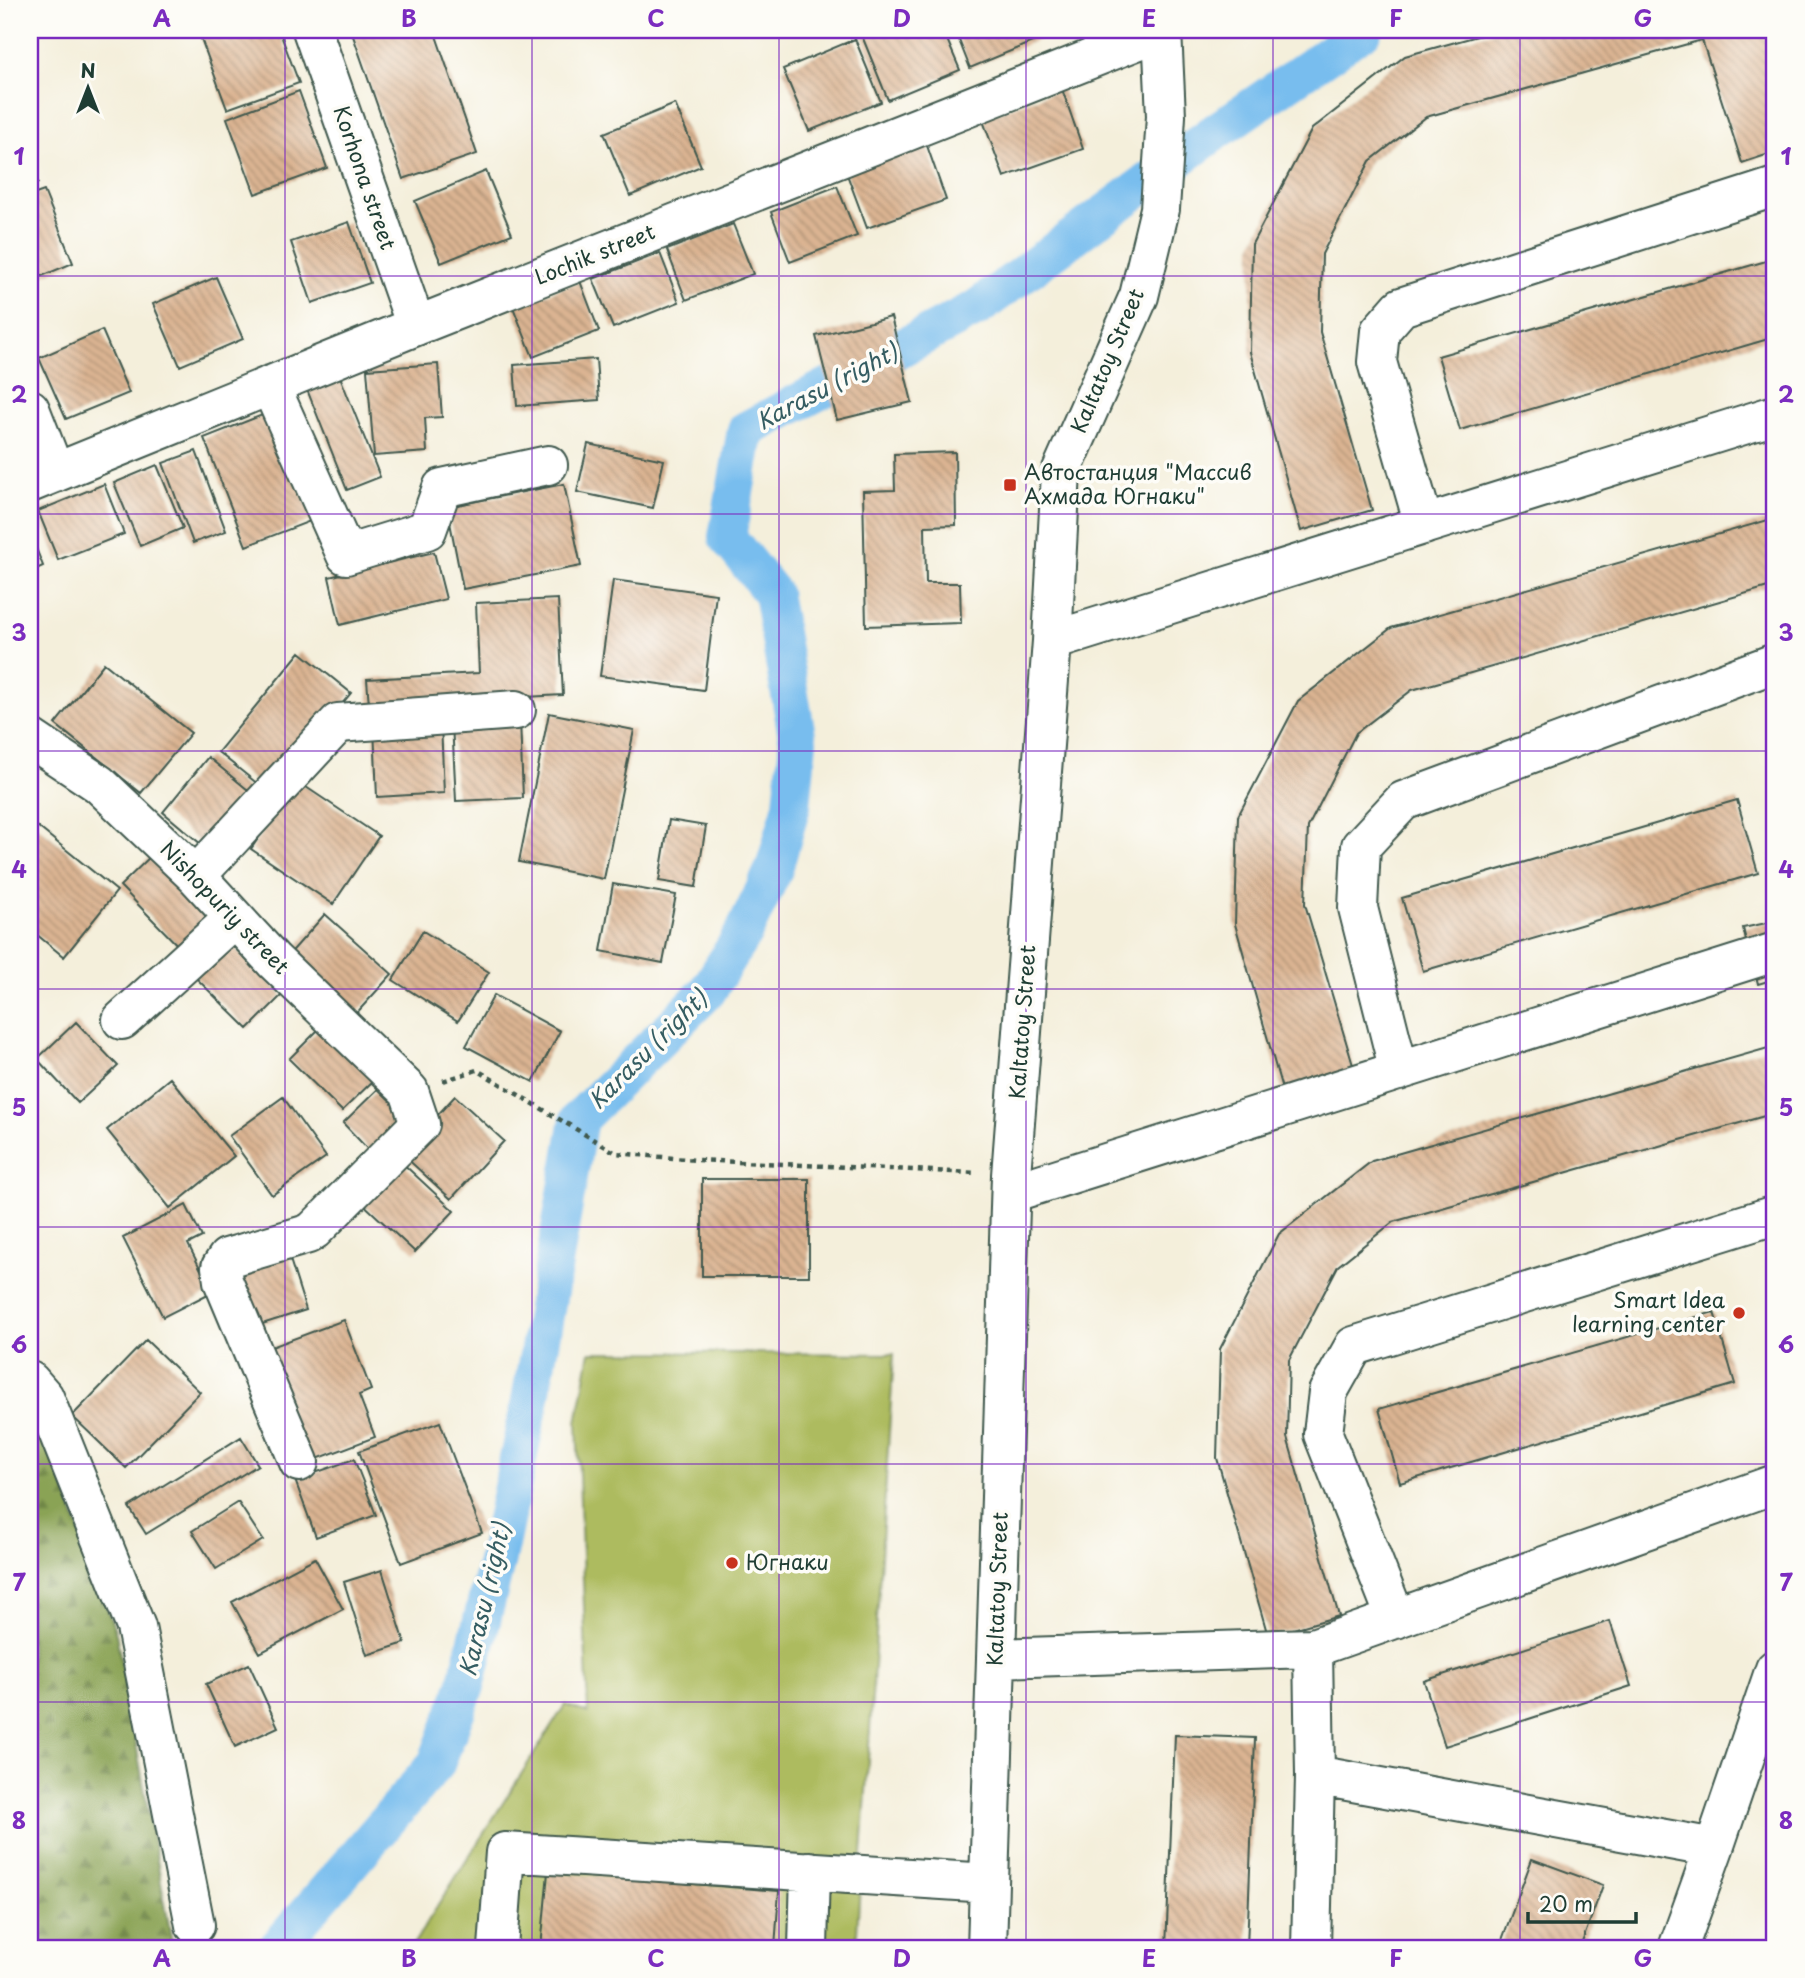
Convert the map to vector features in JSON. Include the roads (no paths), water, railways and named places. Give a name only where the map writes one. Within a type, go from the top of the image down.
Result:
[{"type":"street","name":"Korhona street","points":[[312,30],[416,326]]},
{"type":"street","name":"Lochik street","points":[[42,478],[416,326],[1162,30]]},
{"type":"street","name":"Kaltatoy Street","points":[[987,1948],[1011,1184],[1052,641],[1061,472],[1139,296],[1160,209],[1166,116],[1162,30]]},
{"type":"street","points":[[1424,525],[1377,362],[1380,331],[1401,307],[1775,187]]},
{"type":"street","points":[[270,386],[346,555],[427,530],[442,488],[548,465]]},
{"type":"street","points":[[30,409],[42,478]]},
{"type":"street","points":[[1052,641],[1775,415]]},
{"type":"street","points":[[1399,1071],[1358,908],[1361,846],[1370,836],[1403,801],[1775,663]]},
{"type":"street","points":[[196,876],[338,723],[516,710]]},
{"type":"street","name":"Nishopuriy street","points":[[30,738],[99,784],[196,876],[274,961],[409,1091],[420,1124],[314,1230],[227,1258],[221,1267],[223,1281],[299,1462]]},
{"type":"street","points":[[122,1020],[234,918]]},
{"type":"street","points":[[1011,1184],[1399,1071],[1775,952]]},
{"type":"street","points":[[1396,1619],[1323,1434],[1328,1392],[1354,1346],[1775,1215]]},
{"type":"street","points":[[30,1381],[44,1397],[136,1627],[195,1925]]},
{"type":"street","points":[[996,1658],[1313,1648],[1775,1484]]},
{"type":"street","points":[[1311,1948],[1315,1775],[1313,1648]]},
{"type":"street","points":[[1678,1948],[1775,1669]]},
{"type":"street","points":[[1315,1775],[1714,1848]]},
{"type":"street","points":[[498,1948],[505,1852],[989,1883]]},
{"type":"street","points":[[808,1948],[810,1871]]},
{"type":"waterway","name":"Karasu (right)","points":[[277,1948],[436,1764],[466,1686],[498,1554],[529,1407],[579,1119],[707,992],[744,932],[774,869],[792,805],[798,741],[772,593],[727,537],[746,430],[977,308],[1211,135],[1364,30]]},
{"type":"place","name":"Автостанция \"Массив Ахмада Югнаки\"","points":[[1010,485]]},
{"type":"place","name":"Smart Idea learning center","points":[[1739,1313]]},
{"type":"place","name":"Югнаки","points":[[732,1563]]}]
